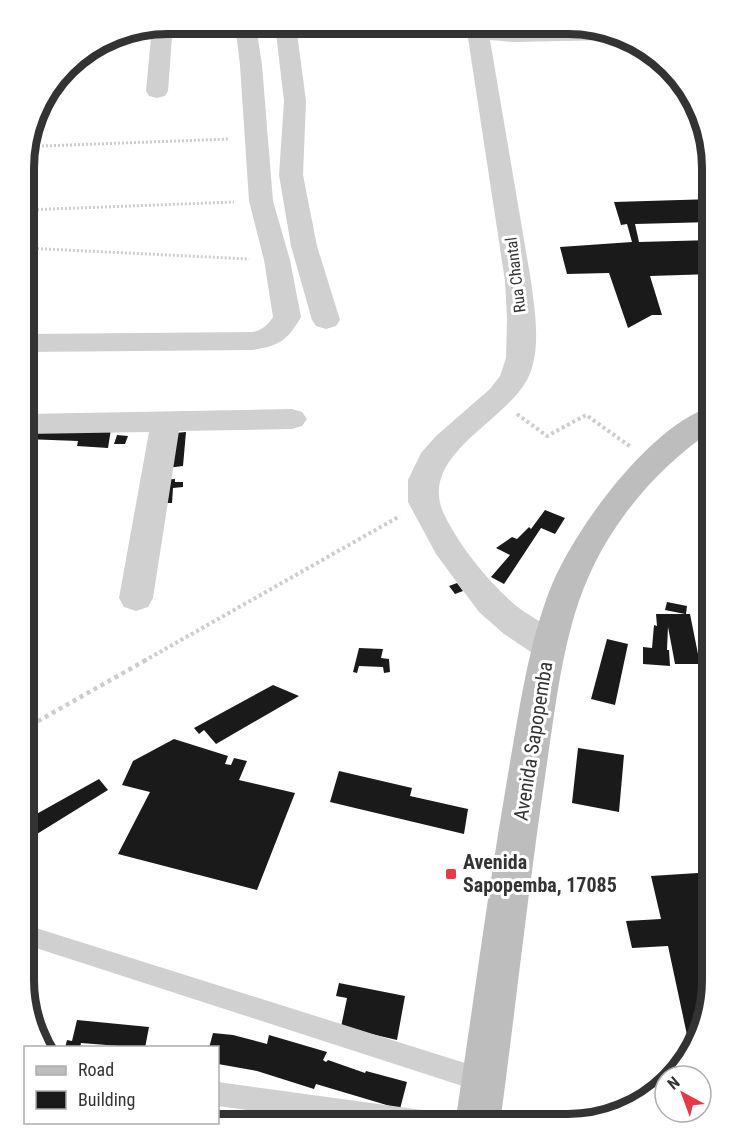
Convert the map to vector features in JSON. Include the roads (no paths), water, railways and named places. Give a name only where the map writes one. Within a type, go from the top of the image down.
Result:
[{"type":"main road","name":"Avenida Sapopemba","points":[[479,1114],[521,810],[549,646],[567,589],[596,533],[626,491],[653,463],[702,422]]},
{"type":"street","name":"Rua Chantal","points":[[478,34],[519,287],[519,361],[513,380],[498,400],[448,442],[434,457],[423,492],[434,526],[472,584],[497,612],[549,646]]},
{"type":"street","points":[[502,34],[575,35]]},
{"type":"street","points":[[157,91],[162,35]]},
{"type":"street","points":[[34,343],[240,341],[266,339],[280,329],[286,317],[277,260],[261,201],[247,35]]},
{"type":"street","points":[[286,35],[295,101],[291,175],[304,246],[326,320]]},
{"type":"street","points":[[34,424],[292,419]]},
{"type":"street","points":[[136,598],[166,421]]},
{"type":"lane","points":[[36,938],[484,1081]]},
{"type":"lane","points":[[219,1094],[364,1114]]},
{"type":"place","name":"Avenida Sapopemba, 17085","points":[[451,874]]}]
